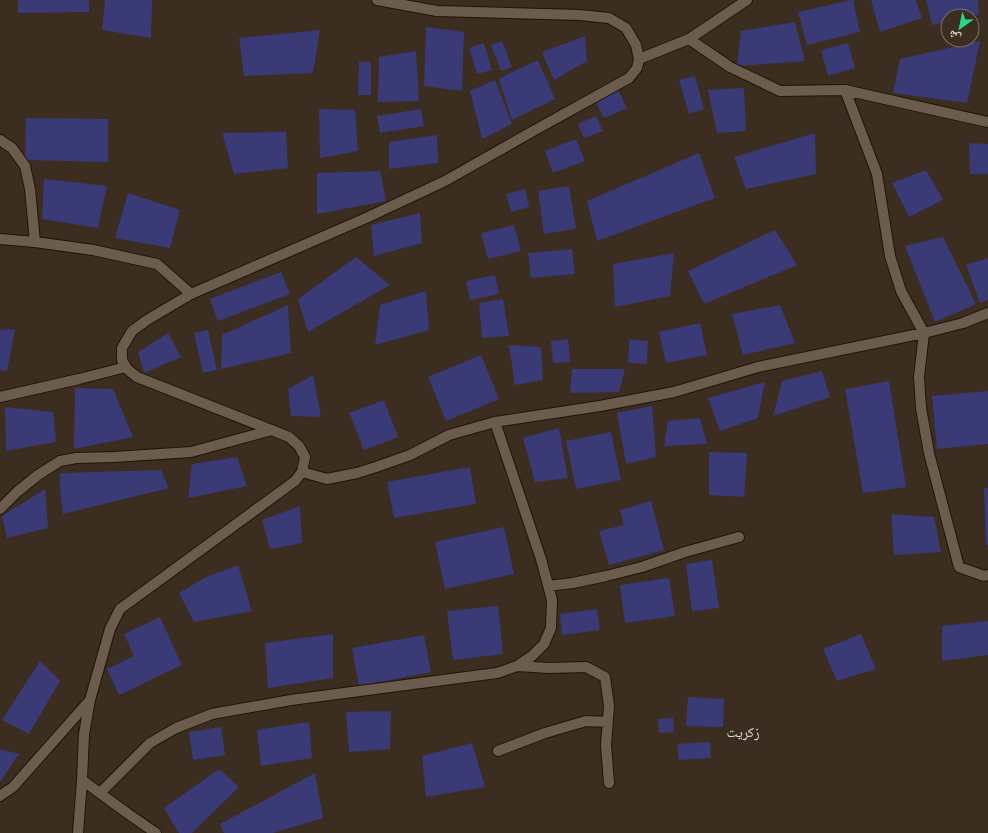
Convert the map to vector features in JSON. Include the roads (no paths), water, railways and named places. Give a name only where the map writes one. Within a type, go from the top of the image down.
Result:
[{"type":"street","points":[[78,833],[84,734],[90,700],[110,629],[120,609],[295,481],[302,472],[306,457],[299,446],[289,437],[136,377],[127,369],[122,360],[122,348],[132,331],[147,320],[191,294],[366,218],[445,181],[629,78],[637,68],[639,59],[636,45],[626,28],[609,18],[580,15],[437,11],[377,0]]},
{"type":"street","points":[[639,59],[689,39],[747,0]]},
{"type":"street","points":[[689,39],[730,67],[780,91],[845,90],[988,122]]},
{"type":"street","points":[[845,90],[877,174],[890,256],[901,291],[924,333],[919,377],[921,408],[929,453],[960,567],[984,576],[988,575]]},
{"type":"street","points":[[0,140],[12,148],[25,166],[30,189],[35,242]]},
{"type":"street","points":[[0,239],[93,250],[157,264],[191,294]]},
{"type":"street","points":[[302,472],[327,479],[357,473],[410,455],[449,435],[495,422],[600,406],[674,392],[758,367],[924,333],[963,323],[988,313]]},
{"type":"street","points":[[0,397],[126,367]]},
{"type":"street","points":[[100,794],[150,743],[176,728],[212,714],[291,700],[497,673],[516,666],[532,656],[544,644],[551,628],[552,600],[541,559],[495,422]]},
{"type":"street","points":[[0,509],[17,492],[38,475],[60,461],[76,458],[190,452],[272,430]]},
{"type":"street","points":[[548,586],[573,583],[642,567],[685,552],[739,537]]},
{"type":"street","points":[[516,666],[549,668],[586,667],[605,677],[609,706],[606,745],[609,783]]},
{"type":"street","points":[[0,796],[13,787],[90,700]]},
{"type":"street","points":[[498,751],[545,732],[586,721],[608,722]]},
{"type":"street","points":[[82,780],[156,833]]},
{"type":"district","name":"زكريت","points":[[743,733]]}]
